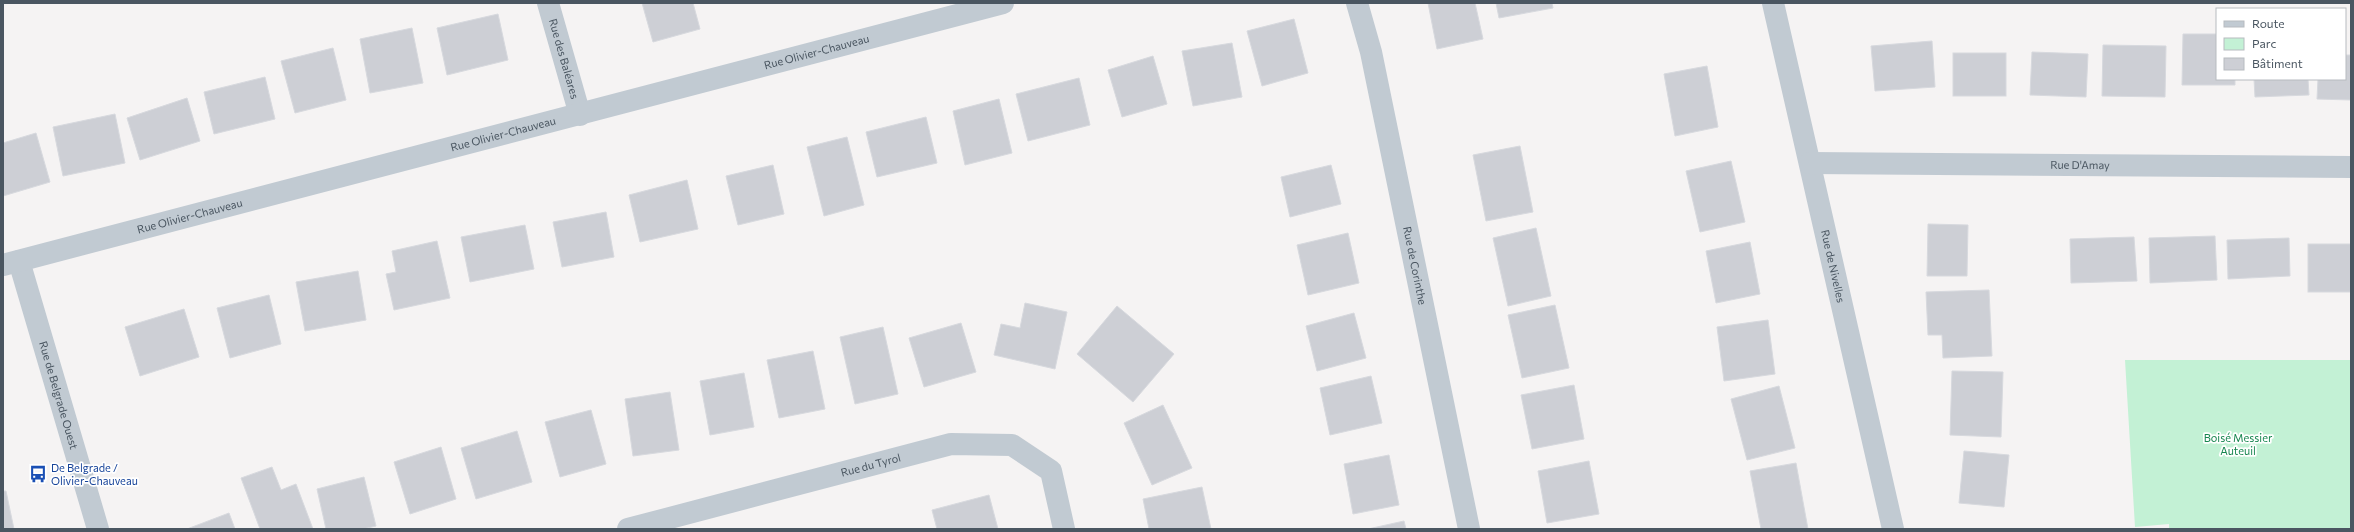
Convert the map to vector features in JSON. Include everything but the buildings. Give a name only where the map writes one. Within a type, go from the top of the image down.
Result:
[{"type":"street","name":"Rue des Baléares","points":[[548,3],[580,115]]},
{"type":"street","name":"Rue Olivier-Chauveau","points":[[11,263],[580,115],[960,9],[1003,3]]},
{"type":"street","name":"Rue de Corinthe","points":[[1357,3],[1372,52],[1468,529]]},
{"type":"street","name":"Rue de Nivelles","points":[[1773,3],[1893,529]]},
{"type":"street","name":"Rue D'Amay","points":[[1810,163],[2351,167]]},
{"type":"street","name":"Rue de Belgrade Ouest","points":[[11,263],[98,529]]},
{"type":"street","name":"Rue du Tyrol","points":[[628,529],[670,524],[952,444],[1012,445],[1051,471],[1064,529]]},
{"type":"green space","name":"Boisé Messier Auteuil","points":[[2125,360],[2351,360],[2351,529],[2169,529],[2169,524],[2135,527]]},
{"type":"place","name":"De Belgrade / Olivier-Chauveau","points":[[38,474]]}]
